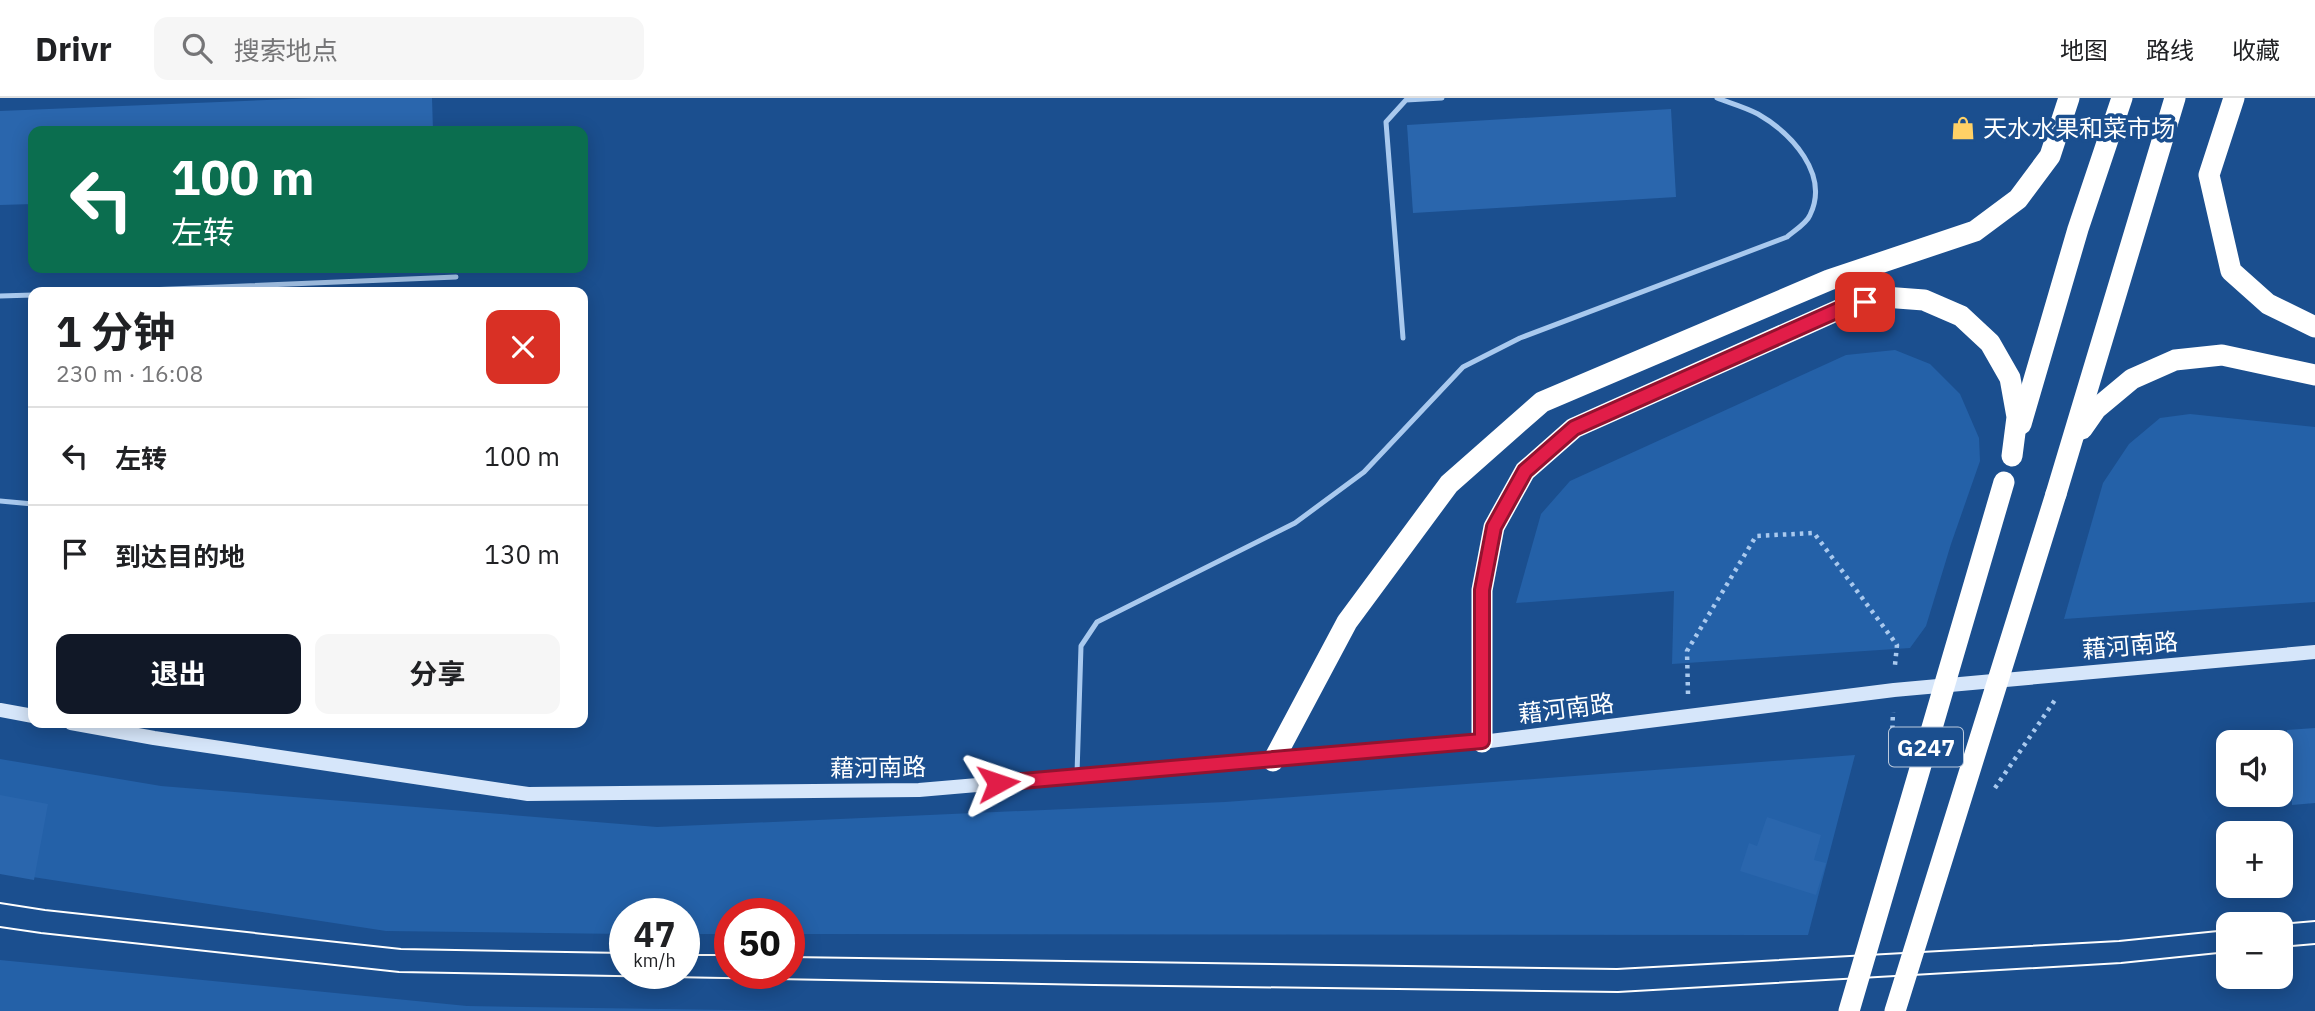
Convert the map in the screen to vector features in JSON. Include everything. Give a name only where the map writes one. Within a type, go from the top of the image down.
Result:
[{"type":"highway","points":[[1273,761],[1347,622],[1449,484],[1542,402],[1829,280],[1975,231],[2018,200],[2050,156],[2069,98]]},
{"type":"highway","name":"G247","points":[[1849,1011],[2078,229],[2122,98]]},
{"type":"highway","name":"G247","points":[[1895,1011],[2056,494],[2175,98]]},
{"type":"highway","points":[[2234,98],[2209,175],[2231,271],[2268,304],[2315,327]]},
{"type":"highway","points":[[1482,741],[1482,590],[1494,527],[1525,471],[1574,428],[1845,307],[1884,297],[1924,300],[1961,316],[1990,343],[2010,378],[2017,417],[2012,456]]},
{"type":"highway","points":[[2070,448],[2096,409],[2132,379],[2175,360],[2222,355],[2315,375]]},
{"type":"main road","name":"藉河南路","points":[[99,728],[528,794],[919,790],[1482,741],[1894,690],[2315,652]]},
{"type":"main road","points":[[0,710],[28,715]]},
{"type":"lane","points":[[1403,338],[1386,122],[1406,100],[1442,98]]},
{"type":"lane","points":[[1077,777],[1081,646],[1097,622],[1295,523],[1364,472],[1463,367],[1520,338],[1787,237],[1810,217],[1815,198],[1814,177],[1805,156],[1789,137],[1757,114],[1717,98]]},
{"type":"lane","points":[[218,287],[456,277]]},
{"type":"lane","points":[[0,296],[28,295]]},
{"type":"lane","points":[[0,501],[28,504]]},
{"type":"path","points":[[1688,716],[1688,651],[1756,537],[1814,533],[1897,645],[1894,690]]},
{"type":"path","points":[[1990,795],[2073,673]]},
{"type":"shaded area","points":[[1895,350],[1930,364],[1960,394],[1979,438],[1980,461],[1926,626],[1910,648],[1672,664],[1674,591],[1516,603],[1541,514],[1570,481],[1846,355]]},
{"type":"shaded area","points":[[2190,414],[2315,427],[2315,602],[2064,619],[2103,483],[2129,444],[2160,418]]},
{"type":"shaded area","points":[[1855,755],[1808,935],[805,934],[805,898],[714,898],[714,934],[700,934],[700,898],[609,898],[609,934],[386,931],[0,872],[0,759],[161,786],[657,827],[1225,802]]},
{"type":"shaded area","points":[[0,960],[467,1006],[794,1011],[0,1011]]},
{"type":"building","points":[[316,98],[432,98],[433,126],[28,126],[28,204],[0,205],[0,111]]},
{"type":"building","points":[[1671,109],[1676,197],[1413,213],[1407,125]]},
{"type":"building","points":[[2315,728],[2315,803],[2293,805],[2293,730],[2287,730]]},
{"type":"building","points":[[0,795],[48,804],[34,880],[0,874]]},
{"type":"building","points":[[1767,817],[1821,835],[1814,860],[1826,863],[1816,895],[1740,871],[1749,843],[1757,846]]},
{"type":"tram line","points":[[0,903],[401,949],[609,953]]},
{"type":"tram line","points":[[2293,923],[2315,921]]},
{"type":"tram line","points":[[0,927],[399,972],[1618,992],[2121,963],[2216,953]]},
{"type":"tram line","points":[[805,957],[1617,969],[2119,941],[2216,931]]},
{"type":"tram line","points":[[2293,946],[2315,944]]},
{"type":"tram line","points":[[700,955],[714,955]]},
{"type":"place","name":"天水水果和菜市场","points":[[1963,128]]},
{"type":"route","points":[[998,783],[1482,741],[1482,590],[1494,527],[1525,471],[1574,428],[1845,307],[1865,302]]}]
